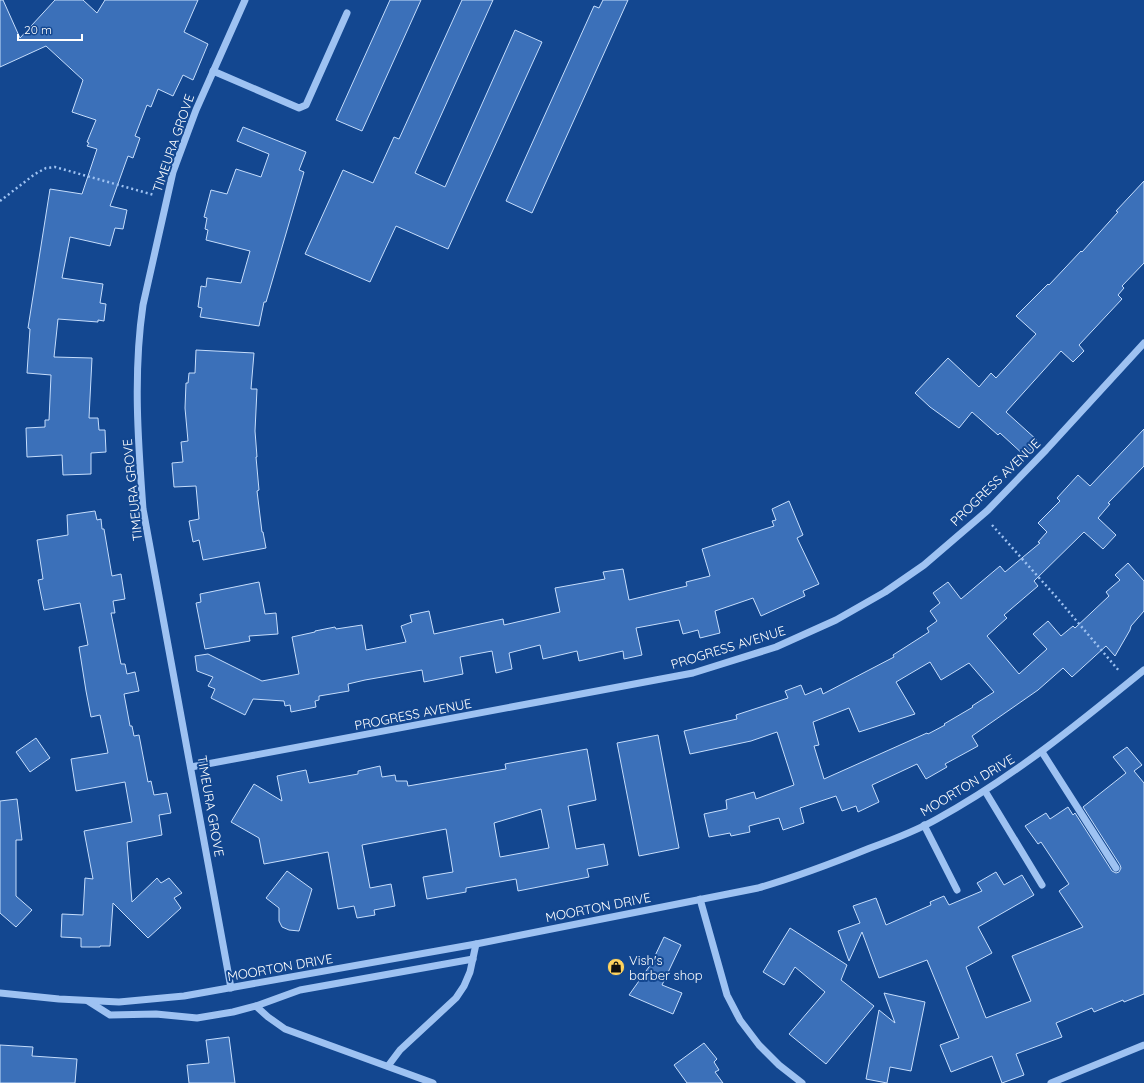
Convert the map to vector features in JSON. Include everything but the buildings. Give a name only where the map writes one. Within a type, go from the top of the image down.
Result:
[{"type":"street","name":"TIMEURA GROVE","points":[[231,988],[143,509],[138,441],[137,382],[140,325],[147,284],[175,165],[196,110],[245,0]]},
{"type":"street","points":[[213,72],[299,108],[306,105],[347,13]]},
{"type":"street","name":"PROGRESS AVENUE","points":[[191,767],[693,673],[769,649],[836,620],[885,592],[924,566],[982,514],[1046,450],[1144,343]]},
{"type":"street","name":"MOORTON DRIVE","points":[[0,993],[60,999],[119,1002],[184,996],[476,944],[758,888],[787,879],[884,843],[936,820],[984,791],[1042,752],[1144,670]]},
{"type":"street","points":[[1042,752],[1116,868]]},
{"type":"street","points":[[984,791],[1042,885]]},
{"type":"street","points":[[924,825],[957,890]]},
{"type":"street","points":[[700,899],[727,995],[740,1020],[759,1045],[779,1065],[802,1083]]},
{"type":"street","points":[[388,1066],[400,1050],[456,998],[464,986],[473,959],[476,944]]},
{"type":"street","points":[[87,1000],[110,1015],[156,1014],[197,1018],[233,1012],[256,1006],[300,990],[473,959]]},
{"type":"street","points":[[256,1006],[285,1029],[433,1083]]},
{"type":"street","points":[[1051,1083],[1144,1045]]},
{"type":"path","points":[[0,201],[35,174],[46,168],[55,167],[166,199]]},
{"type":"path","points":[[982,514],[1058,599],[1129,683]]},
{"type":"place","name":"Vish's barber shop","points":[[616,967]]}]
